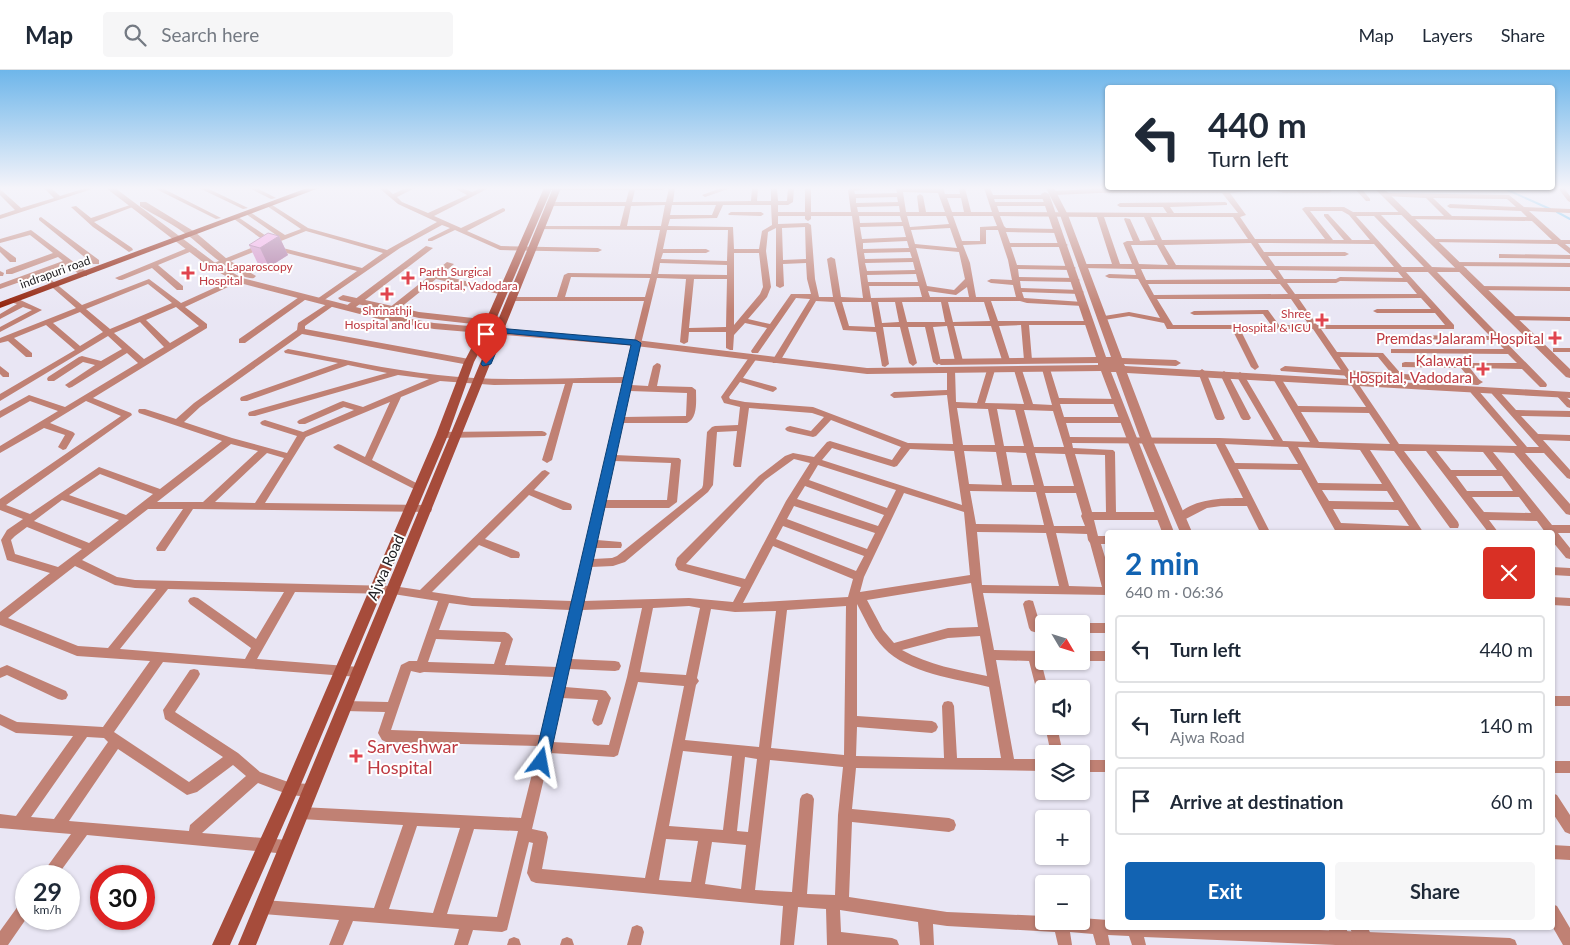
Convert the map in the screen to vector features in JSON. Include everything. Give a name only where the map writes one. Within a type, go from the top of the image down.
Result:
[{"type":"main road","name":"indrapuri road","points":[[0,305],[194,229]]},
{"type":"main road","name":"indrapuri road","points":[[81,272],[96,262],[199,229]]},
{"type":"main road","name":"Ajwa Road","points":[[247,945],[344,706],[458,435],[479,381],[495,326],[535,229]]},
{"type":"main road","name":"Ajwa Road","points":[[526,249],[539,229]]},
{"type":"main road","name":"indrapuri road","points":[[0,298],[52,283]]},
{"type":"main road","name":"Ajwa Road","points":[[221,945],[291,789],[442,435],[469,362],[495,326]]},
{"type":"street","points":[[54,229],[96,262]]},
{"type":"street","points":[[101,229],[129,250]]},
{"type":"street","points":[[173,229],[246,274],[305,297],[495,326],[684,342],[730,348],[754,355]]},
{"type":"street","points":[[175,229],[182,234],[193,249],[213,265],[239,280],[273,285],[326,300]]},
{"type":"street","points":[[249,229],[267,243],[362,270]]},
{"type":"street","points":[[272,229],[284,237]]},
{"type":"street","points":[[213,265],[306,229],[388,252]]},
{"type":"street","points":[[301,331],[301,325],[326,300],[362,270],[426,229]]},
{"type":"street","points":[[263,907],[502,925],[546,744],[637,339],[666,229]]},
{"type":"street","points":[[730,348],[731,229]]},
{"type":"street","points":[[685,330],[731,332],[743,320],[764,295],[767,287],[762,251],[766,231],[771,229]]},
{"type":"street","points":[[777,229],[781,262],[780,286]]},
{"type":"street","points":[[778,357],[814,298],[808,229]]},
{"type":"street","points":[[857,229],[865,284],[879,328],[885,364]]},
{"type":"street","points":[[908,229],[927,300]]},
{"type":"street","points":[[860,251],[911,239],[943,229]]},
{"type":"street","points":[[953,229],[960,247],[973,300]]},
{"type":"street","points":[[858,237],[911,239],[960,247],[984,243],[982,229]]},
{"type":"street","points":[[1000,229],[1059,231],[1064,245],[1077,267],[1076,280],[1103,364],[1167,530]]},
{"type":"street","points":[[1003,229],[1019,287],[1027,301],[1084,304]]},
{"type":"street","points":[[1064,229],[1077,267],[1101,319],[1147,440],[1185,530]]},
{"type":"street","points":[[1105,229],[1118,267]]},
{"type":"street","points":[[1132,229],[1138,242]]},
{"type":"street","points":[[1153,229],[1174,268]]},
{"type":"street","points":[[1245,229],[1351,378],[1396,447],[1454,525]]},
{"type":"street","points":[[1320,229],[1330,241]]},
{"type":"street","points":[[1338,229],[1349,241]]},
{"type":"street","points":[[1364,229],[1451,326],[1433,328],[1172,327],[1166,321],[1136,267],[1127,243],[1375,242]]},
{"type":"street","points":[[1389,229],[1543,385]]},
{"type":"street","points":[[1423,229],[1434,241],[1463,266],[1492,288],[1570,363]]},
{"type":"street","points":[[1429,229],[1445,241],[1481,288],[1570,375]]},
{"type":"street","points":[[1546,229],[1570,252]]},
{"type":"street","points":[[354,305],[430,244],[458,230],[500,248],[598,250]]},
{"type":"street","points":[[0,241],[30,232],[81,272]]},
{"type":"street","points":[[1434,241],[1570,242]]},
{"type":"street","points":[[1487,241],[1511,264]]},
{"type":"street","points":[[1008,245],[1064,245]]},
{"type":"street","points":[[0,248],[13,260]]},
{"type":"street","points":[[119,278],[193,249]]},
{"type":"street","points":[[660,251],[706,251]]},
{"type":"street","points":[[731,252],[762,251]]},
{"type":"street","points":[[9,272],[58,254]]},
{"type":"street","points":[[1262,254],[1345,254]]},
{"type":"street","points":[[1502,256],[1570,257]]},
{"type":"street","points":[[831,259],[837,299],[846,328],[879,328],[929,324],[1089,323]]},
{"type":"street","points":[[862,261],[916,260]]},
{"type":"street","points":[[657,261],[731,263]]},
{"type":"street","points":[[781,262],[810,261]]},
{"type":"street","points":[[0,287],[68,262]]},
{"type":"street","points":[[392,310],[450,264]]},
{"type":"street","points":[[1014,266],[1428,270],[1511,264],[1570,265]]},
{"type":"street","points":[[153,265],[180,288]]},
{"type":"street","points":[[1190,268],[1210,296]]},
{"type":"street","points":[[863,273],[919,272]]},
{"type":"street","points":[[560,299],[568,275],[731,277]]},
{"type":"street","points":[[435,276],[508,296],[560,299],[647,299]]},
{"type":"street","points":[[1109,276],[1143,280],[1198,281],[1408,280]]},
{"type":"street","points":[[684,342],[690,277]]},
{"type":"street","points":[[0,398],[108,333],[239,280]]},
{"type":"street","points":[[865,284],[923,286],[956,293],[969,280]]},
{"type":"street","points":[[1076,280],[1019,287],[988,300],[871,300],[794,296],[725,399],[745,406],[800,408],[830,416],[907,446],[959,449],[1030,449],[1147,440],[1363,447],[1547,450]]},
{"type":"street","points":[[0,450],[204,326],[149,281],[4,339]]},
{"type":"street","points":[[991,281],[1019,287],[1080,292]]},
{"type":"street","points":[[52,283],[143,363]]},
{"type":"street","points":[[1481,288],[1570,289]]},
{"type":"street","points":[[1153,297],[1424,296]]},
{"type":"street","points":[[242,341],[305,297]]},
{"type":"street","points":[[0,330],[38,310],[13,300]]},
{"type":"street","points":[[898,300],[913,363]]},
{"type":"street","points":[[944,300],[959,361]]},
{"type":"street","points":[[988,300],[1006,360]]},
{"type":"street","points":[[0,316],[23,304]]},
{"type":"street","points":[[354,305],[434,326],[495,326]]},
{"type":"street","points":[[1378,311],[1437,311]]},
{"type":"street","points":[[1194,312],[1265,312],[1277,327]]},
{"type":"street","points":[[1101,319],[1129,314],[1166,321]]},
{"type":"street","points":[[1511,318],[1570,319]]},
{"type":"street","points":[[141,319],[169,347]]},
{"type":"street","points":[[743,320],[773,327]]},
{"type":"street","points":[[47,322],[80,350]]},
{"type":"street","points":[[1025,323],[1028,360]]},
{"type":"street","points":[[929,324],[937,362]]},
{"type":"street","points":[[1235,327],[1255,367]]},
{"type":"street","points":[[1433,328],[1464,366],[1475,386],[1521,450],[1570,511]]},
{"type":"street","points":[[178,423],[197,405],[301,331],[469,362]]},
{"type":"street","points":[[1396,337],[1495,338]]},
{"type":"street","points":[[4,339],[29,356]]},
{"type":"street","points":[[637,339],[754,355],[844,363],[885,364],[1028,360],[1276,377],[1400,377],[1475,386],[1495,392],[1565,395],[1570,405]]},
{"type":"street","points":[[69,385],[126,349]]},
{"type":"street","points":[[1394,350],[1509,352]]},
{"type":"street","points":[[1556,350],[1570,350]]},
{"type":"street","points":[[288,351],[397,372],[440,378],[464,378],[479,381],[570,380],[692,390],[689,419],[619,420]]},
{"type":"street","points":[[1334,354],[1380,355],[1400,377]]},
{"type":"street","points":[[778,357],[867,371],[1018,370],[1103,364]]},
{"type":"street","points":[[51,379],[82,359],[102,364]]},
{"type":"street","points":[[244,399],[347,363]]},
{"type":"street","points":[[1118,365],[1255,367],[1351,378],[1475,386],[1570,386]]},
{"type":"street","points":[[652,388],[657,366]]},
{"type":"street","points":[[1405,366],[1524,366]]},
{"type":"street","points":[[1046,369],[1091,535],[1104,565]]},
{"type":"street","points":[[951,370],[952,405],[971,528],[977,584],[1009,765]]},
{"type":"street","points":[[980,406],[991,370]]},
{"type":"street","points":[[1018,370],[1030,449],[1065,590]]},
{"type":"street","points":[[252,414],[397,372]]},
{"type":"street","points":[[1202,372],[1220,418]]},
{"type":"street","points":[[1224,374],[1246,418]]},
{"type":"street","points":[[1240,375],[1280,443]]},
{"type":"street","points":[[1276,377],[1316,444]]},
{"type":"street","points":[[258,506],[303,435],[440,378]]},
{"type":"street","points":[[738,379],[773,389]]},
{"type":"street","points":[[547,460],[570,380]]},
{"type":"street","points":[[267,391],[274,408]]},
{"type":"street","points":[[894,395],[952,392]]},
{"type":"street","points":[[1495,392],[1547,450],[1566,468],[1570,476]]},
{"type":"street","points":[[367,462],[398,394]]},
{"type":"street","points":[[0,415],[29,398],[66,410]]},
{"type":"street","points":[[86,398],[128,415],[0,505],[28,520],[91,548]]},
{"type":"street","points":[[952,405],[1024,407],[1116,401]]},
{"type":"street","points":[[302,422],[343,404],[362,409]]},
{"type":"street","points":[[738,466],[745,406]]},
{"type":"street","points":[[992,406],[1008,488]]},
{"type":"street","points":[[1295,409],[1372,410]]},
{"type":"street","points":[[142,411],[229,440],[288,456]]},
{"type":"street","points":[[1514,413],[1570,414]]},
{"type":"street","points":[[1060,420],[1122,417],[1137,414]]},
{"type":"street","points":[[790,429],[813,434],[830,416]]},
{"type":"street","points":[[265,423],[303,435]]},
{"type":"street","points":[[43,424],[70,434],[63,447]]},
{"type":"street","points":[[586,563],[613,562],[621,559],[705,490],[708,485],[712,432],[715,429],[742,428]]},
{"type":"street","points":[[442,435],[542,434]]},
{"type":"street","points":[[1535,437],[1566,438],[1570,446]]},
{"type":"street","points":[[229,440],[0,619],[77,651],[359,672]]},
{"type":"street","points":[[1219,441],[1264,530]]},
{"type":"street","points":[[735,608],[791,501],[816,461],[828,446],[832,444],[894,464],[907,446]]},
{"type":"street","points":[[1066,445],[1105,451],[1112,454],[1111,516]]},
{"type":"street","points":[[1292,445],[1339,530]]},
{"type":"street","points":[[338,447],[419,488]]},
{"type":"street","points":[[1363,447],[1416,530]]},
{"type":"street","points":[[1428,447],[1491,530]]},
{"type":"street","points":[[205,506],[266,450]]},
{"type":"street","points":[[1486,450],[1550,530]]},
{"type":"street","points":[[747,584],[682,567],[680,564],[762,478],[783,461],[793,456],[816,461],[968,510]]},
{"type":"street","points":[[600,504],[669,504],[672,502],[676,460],[610,458]]},
{"type":"street","points":[[1232,466],[1304,467]]},
{"type":"street","points":[[59,572],[10,555],[6,540],[28,520],[99,470],[161,493]]},
{"type":"street","points":[[423,594],[545,473]]},
{"type":"street","points":[[1448,473],[1505,473]]},
{"type":"street","points":[[802,482],[889,512]]},
{"type":"street","points":[[1314,486],[1389,488]]},
{"type":"street","points":[[964,487],[1079,490]]},
{"type":"street","points":[[892,945],[834,942],[850,762],[855,599],[859,577],[900,489]]},
{"type":"street","points":[[528,491],[568,506]]},
{"type":"street","points":[[1464,494],[1522,494]]},
{"type":"street","points":[[61,496],[127,520]]},
{"type":"street","points":[[791,501],[880,531]]},
{"type":"street","points":[[1180,518],[1193,509],[1210,503],[1250,502]]},
{"type":"street","points":[[146,505],[427,509]]},
{"type":"street","points":[[161,548],[191,506]]},
{"type":"street","points":[[1326,506],[1401,506]]},
{"type":"street","points":[[1086,516],[1160,516]]},
{"type":"street","points":[[1481,516],[1540,517]]},
{"type":"street","points":[[781,521],[870,554]]},
{"type":"street","points":[[971,528],[1049,529],[1091,535],[1105,539]]},
{"type":"street","points":[[1555,531],[1570,529]]},
{"type":"street","points":[[478,540],[515,555]]},
{"type":"street","points":[[770,541],[859,577]]},
{"type":"street","points":[[591,544],[617,545]]},
{"type":"street","points":[[1557,545],[1570,554]]},
{"type":"street","points":[[74,561],[115,581],[164,586],[393,590],[472,602],[576,606],[648,605],[688,602],[735,608],[782,606],[977,584],[1065,590],[1105,589]]},
{"type":"street","points":[[1555,571],[1570,572]]},
{"type":"street","points":[[110,654],[164,586]]},
{"type":"street","points":[[248,664],[292,588]]},
{"type":"street","points":[[420,668],[445,598]]},
{"type":"street","points":[[855,599],[892,648],[924,664],[995,683]]},
{"type":"street","points":[[194,601],[259,647]]},
{"type":"street","points":[[1555,601],[1570,602]]},
{"type":"street","points":[[650,887],[693,681],[706,604]]},
{"type":"street","points":[[1029,604],[1035,628]]},
{"type":"street","points":[[615,666],[498,670],[420,668],[409,666],[405,670],[384,733],[386,736],[546,744],[614,751],[633,677],[648,605]]},
{"type":"street","points":[[747,897],[766,752],[782,606]]},
{"type":"street","points":[[1090,628],[1105,628]]},
{"type":"street","points":[[892,648],[948,632],[985,631]]},
{"type":"street","points":[[432,634],[505,637],[507,639],[498,670]]},
{"type":"street","points":[[990,655],[1035,656]]},
{"type":"street","points":[[1090,656],[1105,656]]},
{"type":"street","points":[[57,826],[160,657]]},
{"type":"street","points":[[0,673],[7,670],[62,695]]},
{"type":"street","points":[[194,674],[169,710],[169,715],[233,756],[256,776],[291,789],[310,790]]},
{"type":"street","points":[[633,677],[693,681]]},
{"type":"street","points":[[557,692],[602,695],[604,698],[598,720]]},
{"type":"street","points":[[1555,701],[1570,701]]},
{"type":"street","points":[[344,706],[393,707]]},
{"type":"street","points":[[948,706],[951,764]]},
{"type":"street","points":[[0,719],[16,726],[84,731],[112,736],[186,789],[192,788],[233,756]]},
{"type":"street","points":[[850,721],[932,727]]},
{"type":"street","points":[[19,823],[84,731]]},
{"type":"street","points":[[679,745],[766,752],[850,762],[1035,765]]},
{"type":"street","points":[[729,837],[739,750]]},
{"type":"street","points":[[1090,766],[1105,766]]},
{"type":"street","points":[[1555,767],[1570,767]]},
{"type":"street","points":[[195,830],[256,776]]},
{"type":"street","points":[[787,945],[795,899],[807,799]]},
{"type":"street","points":[[301,814],[469,822],[526,830],[541,837],[534,875],[697,890],[747,897],[838,903],[947,919],[1035,924]]},
{"type":"street","points":[[845,815],[949,825]]},
{"type":"street","points":[[1561,815],[1570,827]]},
{"type":"street","points":[[379,916],[412,819]]},
{"type":"street","points":[[0,821],[287,847]]},
{"type":"street","points":[[438,920],[469,822]]},
{"type":"street","points":[[56,865],[83,829]]},
{"type":"street","points":[[662,832],[755,839]]},
{"type":"street","points":[[697,890],[706,836]]},
{"type":"street","points":[[1555,852],[1570,853]]},
{"type":"street","points":[[336,945],[349,914]]},
{"type":"street","points":[[924,915],[927,945]]},
{"type":"street","points":[[1555,916],[1570,942]]},
{"type":"street","points":[[0,943],[15,922]]},
{"type":"street","points":[[461,945],[468,923]]},
{"type":"street","points":[[1090,926],[1105,927]]},
{"type":"street","points":[[1062,930],[1065,945]]},
{"type":"street","points":[[1103,945],[1106,930]]},
{"type":"street","points":[[1134,930],[1138,945]]},
{"type":"street","points":[[1160,930],[1363,937],[1510,945]]},
{"type":"building","points":[[268,233],[279,236],[260,248],[249,245]]},
{"type":"place","name":"Uma Laparoscopy Hospital","points":[[188,273]]},
{"type":"place","name":"Parth Surgical Hospital, Vadodara","points":[[408,278]]},
{"type":"place","name":"Shrinathji Hospital and Icu","points":[[387,294]]},
{"type":"place","name":"Shree Hospital & ICU","points":[[1322,320]]},
{"type":"place","name":"Premdas Jalaram Hospital","points":[[1555,338]]},
{"type":"place","name":"Kalawati Hospital, Vadodara","points":[[1483,369]]},
{"type":"place","name":"Sarveshwar Hospital","points":[[356,756]]},
{"type":"route","points":[[486,364],[500,330],[636,343],[541,762]]}]
